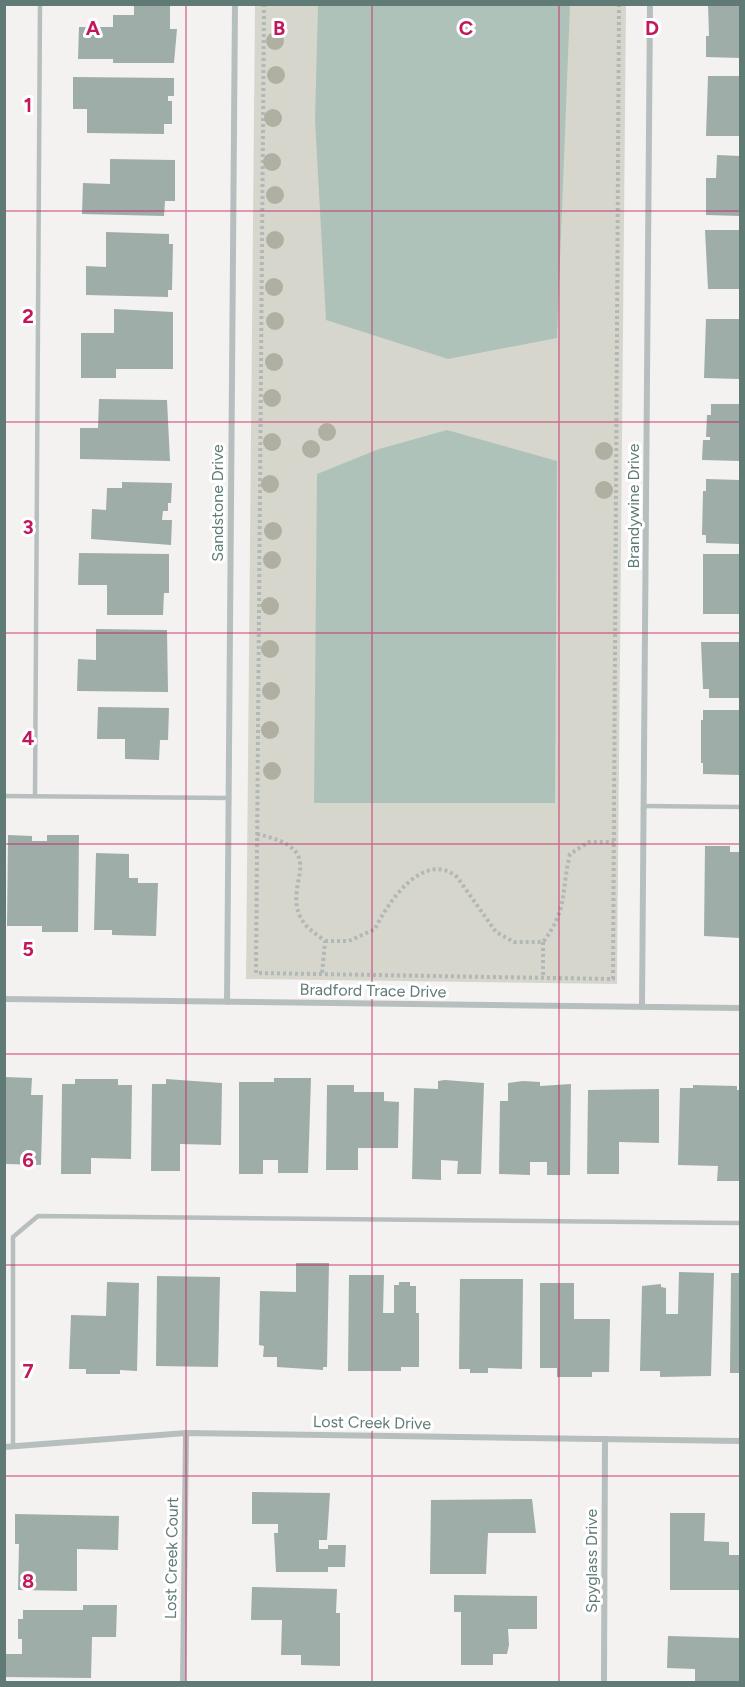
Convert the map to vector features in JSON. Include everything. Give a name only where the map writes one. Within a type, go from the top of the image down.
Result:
[{"type":"street","name":"Sandstone Drive","points":[[226,1002],[235,4]]},
{"type":"street","name":"Brandywine Drive","points":[[642,1007],[650,4]]},
{"type":"street","name":"Bradford Trace Drive","points":[[4,999],[741,1008]]},
{"type":"street","name":"Lost Creek Drive","points":[[4,1447],[186,1433],[741,1441]]},
{"type":"street","name":"Lost Creek Court","points":[[183,1683],[186,1433]]},
{"type":"street","name":"Spyglass Drive","points":[[604,1683],[605,1439]]},
{"type":"lane","points":[[35,796],[40,4]]},
{"type":"lane","points":[[4,796],[228,798]]},
{"type":"lane","points":[[644,806],[741,807]]},
{"type":"lane","points":[[14,1446],[13,1237],[38,1216],[741,1223]]},
{"type":"path","points":[[264,4],[256,973],[613,979],[620,4]]},
{"type":"path","points":[[257,834],[283,840],[293,847],[301,871],[298,898],[303,922],[325,941],[349,941],[375,929],[380,917],[407,882],[425,872],[437,870],[450,871],[457,877],[496,932],[514,942],[543,942]]},
{"type":"path","points":[[543,978],[543,942],[554,929],[563,908],[564,880],[570,854],[589,842],[614,842]]},
{"type":"path","points":[[322,974],[325,941]]},
{"type":"shaded area","points":[[255,5],[626,5],[617,984],[246,979]]},
{"type":"shaded area","points":[[318,5],[570,5],[557,338],[448,359],[326,320],[315,120]]},
{"type":"shaded area","points":[[447,430],[557,461],[555,803],[314,803],[317,474],[379,449]]},
{"type":"building","points":[[708,4],[740,4],[740,58],[706,57],[706,36],[709,36]]},
{"type":"building","points":[[134,5],[170,5],[170,29],[177,29],[174,63],[113,63],[113,59],[78,59],[79,27],[113,27],[113,15],[134,15]]},
{"type":"building","points":[[708,76],[740,76],[740,136],[706,136]]},
{"type":"building","points":[[73,77],[174,78],[174,96],[168,96],[168,101],[172,101],[172,124],[164,124],[164,134],[87,133],[87,109],[73,109]]},
{"type":"building","points":[[717,155],[740,156],[740,216],[706,215],[706,178],[716,178]]},
{"type":"building","points":[[110,159],[175,160],[175,201],[165,201],[164,216],[82,214],[83,183],[110,184]]},
{"type":"building","points":[[705,230],[740,230],[740,289],[708,289]]},
{"type":"building","points":[[106,232],[169,234],[169,244],[173,244],[172,290],[168,290],[168,297],[86,295],[86,266],[106,267]]},
{"type":"building","points":[[114,309],[173,312],[173,369],[116,369],[116,378],[81,378],[81,333],[114,333]]},
{"type":"building","points":[[706,319],[740,319],[740,379],[704,378]]},
{"type":"building","points":[[99,399],[167,400],[170,461],[80,459],[80,428],[98,428]]},
{"type":"building","points":[[711,404],[740,404],[740,461],[702,460],[703,440],[710,440],[710,437],[706,437],[707,415],[711,415]]},
{"type":"building","points":[[706,479],[740,480],[740,544],[706,543],[706,535],[702,535],[703,491],[706,491]]},
{"type":"building","points":[[122,482],[172,483],[171,503],[168,503],[168,511],[163,511],[162,520],[172,520],[171,545],[91,539],[92,509],[106,510],[107,488],[122,488]]},
{"type":"building","points":[[79,553],[169,554],[169,593],[164,593],[163,615],[107,615],[107,585],[78,585]]},
{"type":"building","points":[[703,554],[739,554],[740,614],[703,614]]},
{"type":"building","points":[[96,629],[167,630],[168,692],[77,691],[78,659],[96,660]]},
{"type":"building","points":[[701,642],[740,642],[740,698],[709,698],[709,689],[703,689]]},
{"type":"building","points":[[98,707],[169,708],[168,740],[160,740],[159,760],[125,759],[125,739],[97,739]]},
{"type":"building","points":[[703,710],[740,710],[740,775],[703,774],[701,720],[703,720]]},
{"type":"building","points":[[8,835],[32,836],[32,841],[47,841],[47,835],[79,835],[78,932],[42,932],[42,926],[7,926]]},
{"type":"building","points":[[705,846],[730,846],[730,852],[740,852],[740,938],[704,936]]},
{"type":"building","points":[[96,853],[129,854],[129,878],[138,878],[138,883],[158,883],[156,936],[112,935],[112,930],[94,930]]},
{"type":"building","points":[[4,1077],[32,1078],[31,1095],[43,1095],[41,1165],[6,1164]]},
{"type":"building","points":[[274,1078],[311,1078],[308,1173],[278,1173],[278,1160],[263,1160],[263,1174],[239,1174],[239,1082],[274,1082]]},
{"type":"building","points":[[75,1079],[118,1079],[118,1085],[132,1085],[131,1159],[91,1158],[91,1174],[61,1174],[62,1084],[75,1084]]},
{"type":"building","points":[[166,1079],[222,1083],[221,1145],[180,1144],[180,1171],[151,1171],[152,1084],[166,1084]]},
{"type":"building","points":[[438,1081],[484,1083],[481,1174],[457,1174],[458,1161],[441,1160],[441,1180],[412,1179],[414,1088],[438,1089]]},
{"type":"building","points":[[540,1082],[540,1086],[571,1084],[570,1175],[547,1175],[547,1162],[530,1162],[530,1175],[499,1174],[500,1101],[508,1101],[508,1083]]},
{"type":"building","points":[[327,1085],[354,1085],[354,1092],[384,1092],[384,1101],[399,1102],[398,1148],[358,1148],[358,1170],[326,1170]]},
{"type":"building","points":[[693,1085],[737,1086],[737,1090],[740,1090],[740,1181],[717,1181],[718,1166],[678,1165],[680,1088],[693,1088]]},
{"type":"building","points":[[659,1089],[659,1143],[619,1142],[619,1174],[587,1174],[588,1090]]},
{"type":"building","points":[[296,1263],[329,1263],[327,1367],[323,1367],[323,1370],[277,1367],[277,1357],[263,1357],[264,1346],[259,1345],[260,1291],[296,1292]]},
{"type":"building","points":[[679,1272],[714,1273],[711,1376],[660,1377],[660,1371],[640,1371],[642,1286],[661,1284],[661,1287],[666,1288],[666,1314],[678,1314]]},
{"type":"building","points":[[731,1273],[740,1273],[740,1373],[730,1373]]},
{"type":"building","points":[[349,1275],[384,1275],[383,1313],[394,1313],[394,1285],[399,1285],[399,1282],[410,1282],[410,1286],[416,1286],[416,1313],[419,1313],[419,1367],[401,1367],[401,1371],[348,1371]]},
{"type":"building","points":[[157,1276],[220,1277],[218,1367],[156,1366]]},
{"type":"building","points":[[460,1279],[523,1279],[522,1369],[488,1368],[488,1373],[470,1373],[470,1369],[459,1369]]},
{"type":"building","points":[[107,1282],[139,1283],[137,1371],[120,1370],[120,1374],[86,1374],[86,1369],[69,1369],[71,1315],[106,1316]]},
{"type":"building","points":[[540,1283],[574,1283],[574,1319],[610,1319],[609,1372],[592,1372],[592,1377],[557,1377],[557,1368],[540,1368]]},
{"type":"building","points":[[252,1492],[330,1493],[327,1540],[319,1540],[319,1549],[328,1549],[328,1545],[346,1545],[345,1567],[328,1567],[328,1572],[276,1572],[274,1533],[278,1533],[278,1524],[252,1524]]},
{"type":"building","points":[[532,1499],[536,1533],[488,1533],[486,1574],[430,1574],[431,1500]]},
{"type":"building","points":[[670,1513],[705,1513],[704,1541],[729,1542],[729,1555],[740,1555],[740,1590],[670,1590]]},
{"type":"building","points":[[15,1514],[119,1516],[118,1550],[77,1549],[77,1591],[18,1590],[19,1544],[15,1544]]},
{"type":"building","points":[[252,1587],[337,1589],[336,1613],[340,1613],[340,1666],[301,1665],[301,1655],[281,1655],[282,1620],[251,1620]]},
{"type":"building","points":[[454,1595],[537,1596],[537,1629],[508,1629],[507,1654],[493,1654],[493,1665],[461,1665],[461,1612],[454,1612]]},
{"type":"building","points":[[83,1605],[117,1605],[116,1637],[92,1637],[91,1678],[4,1677],[4,1654],[22,1654],[22,1639],[18,1639],[18,1619],[23,1619],[23,1610],[83,1610]]},
{"type":"building","points":[[668,1636],[740,1638],[740,1682],[695,1682],[695,1669],[667,1668]]}]
